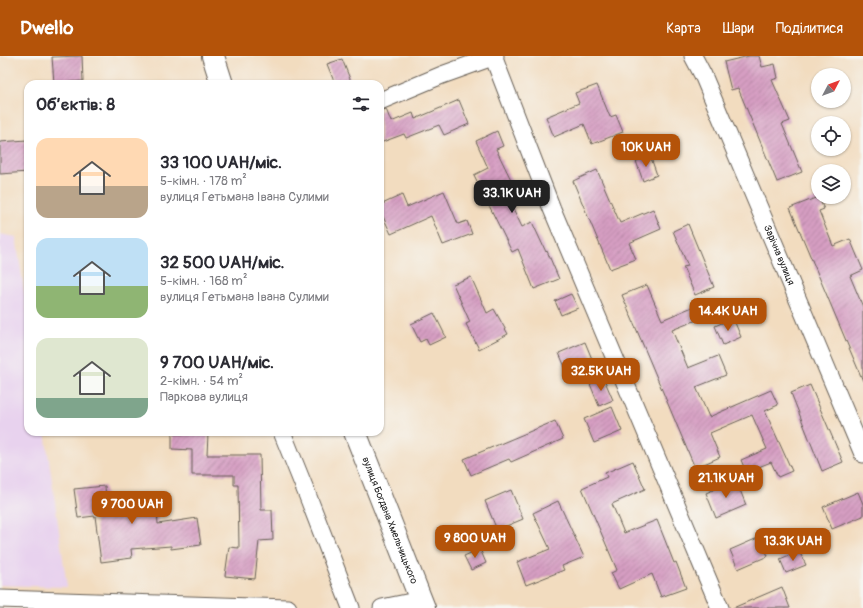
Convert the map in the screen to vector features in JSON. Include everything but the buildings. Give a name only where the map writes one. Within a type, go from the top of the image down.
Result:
[{"type":"main road","points":[[213,56],[221,80]]},
{"type":"main road","name":"вулиця Богдана Хмельницького","points":[[357,436],[423,604]]},
{"type":"street","points":[[384,99],[442,75],[494,56],[552,209],[720,608]]},
{"type":"street","name":"Зарічна вулиця","points":[[693,56],[703,75],[863,454]]},
{"type":"street","points":[[284,436],[351,608]]},
{"type":"street","points":[[0,599],[56,604],[288,608]]},
{"type":"street","points":[[382,608],[423,604]]},
{"type":"shaded area","points":[[0,234],[16,237],[24,290],[24,436],[46,436],[67,587],[0,585]]}]
